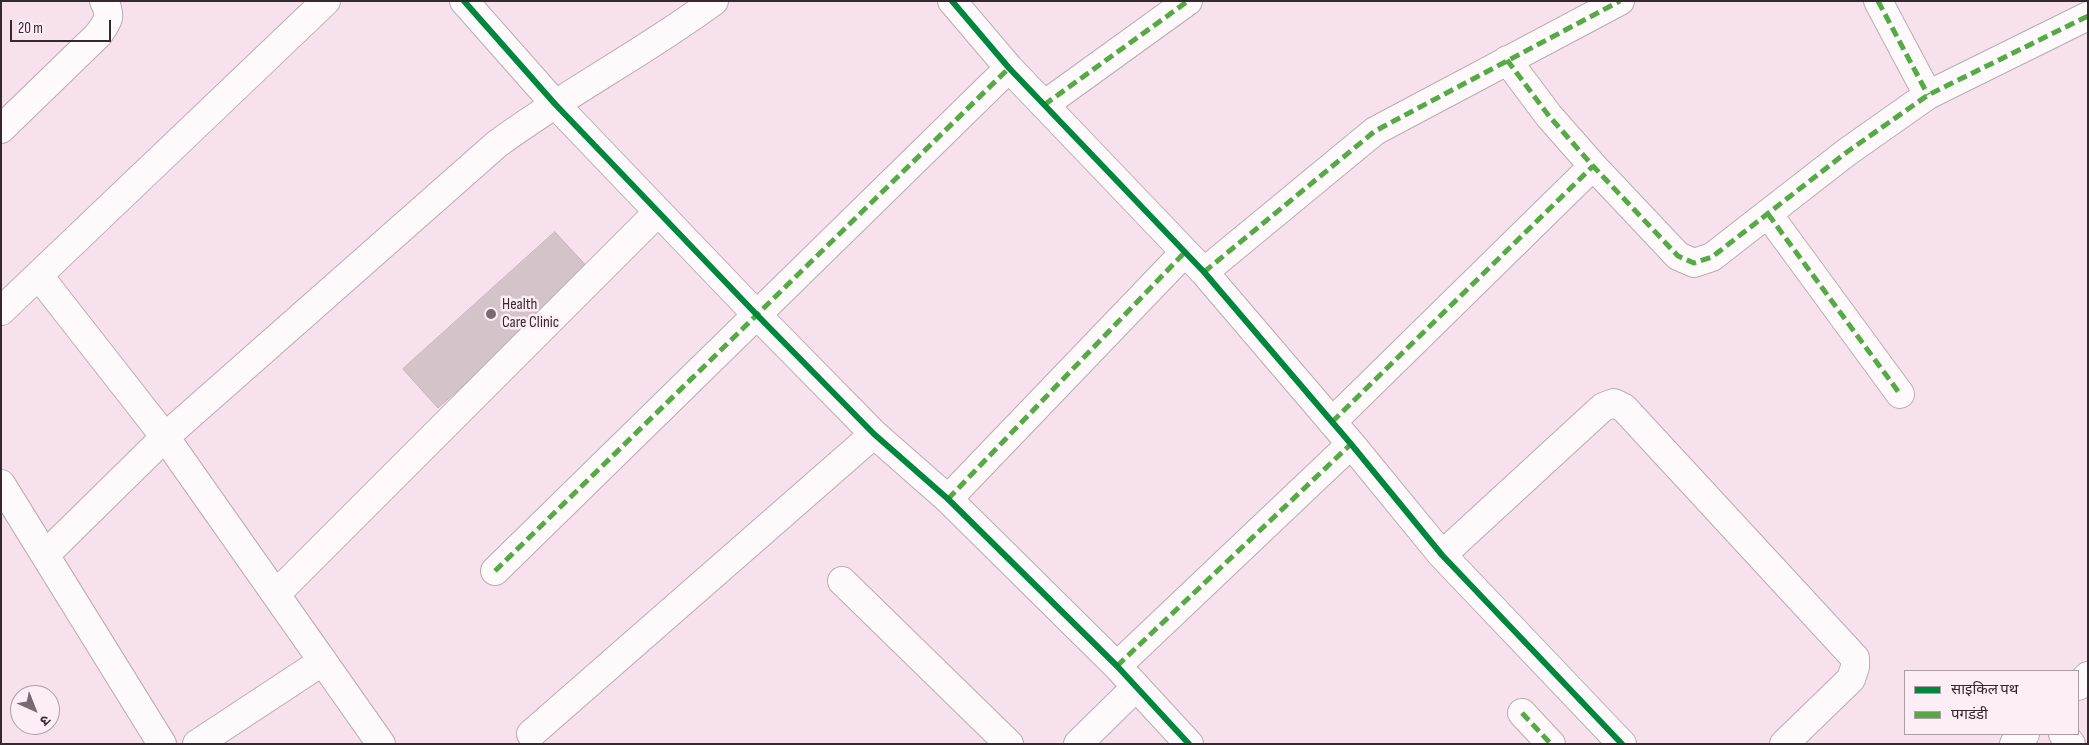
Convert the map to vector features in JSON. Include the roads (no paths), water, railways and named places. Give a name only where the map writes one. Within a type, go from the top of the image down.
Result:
[{"type":"street","points":[[1,129],[98,35],[107,23],[109,12],[104,1]]},
{"type":"street","points":[[1,311],[326,1]]},
{"type":"street","points":[[464,1],[554,104],[757,315],[874,434],[948,499],[1117,666],[1189,744]]},
{"type":"street","points":[[952,1],[1009,68],[1204,272],[1351,444],[1442,555],[1622,744]]},
{"type":"street","points":[[1044,105],[1188,1]]},
{"type":"street","points":[[1204,272],[1375,130],[1620,1]]},
{"type":"street","points":[[1878,1],[1928,95]]},
{"type":"street","points":[[46,554],[164,437],[497,144],[554,104],[583,88],[704,4]]},
{"type":"street","points":[[1507,60],[1549,116],[1593,166],[1678,256],[1694,263],[1712,257],[1847,152],[1928,95],[2077,13]]},
{"type":"street","points":[[495,572],[1009,68]]},
{"type":"street","points":[[1332,422],[1593,166]]},
{"type":"street","points":[[276,594],[658,212]]},
{"type":"street","points":[[1768,214],[1900,394]]},
{"type":"street","points":[[948,499],[1185,252]]},
{"type":"street","points":[[39,276],[164,437],[381,744]]},
{"type":"street","points":[[1442,555],[1603,407],[1614,403],[1624,408],[1855,658],[1855,667],[1851,679],[1784,744]]},
{"type":"street","points":[[531,734],[874,434]]},
{"type":"street","points":[[1117,666],[1351,444]]},
{"type":"street","points":[[1,484],[162,744]]},
{"type":"street","points":[[842,581],[1009,744]]},
{"type":"street","points":[[197,744],[323,661]]},
{"type":"street","points":[[2079,685],[2088,676]]},
{"type":"street","points":[[1078,744],[1136,687]]},
{"type":"street","points":[[1522,713],[1552,744]]},
{"type":"street","points":[[2014,744],[2024,735]]},
{"type":"place","name":"Health Care Clinic","points":[[491,314]]}]
